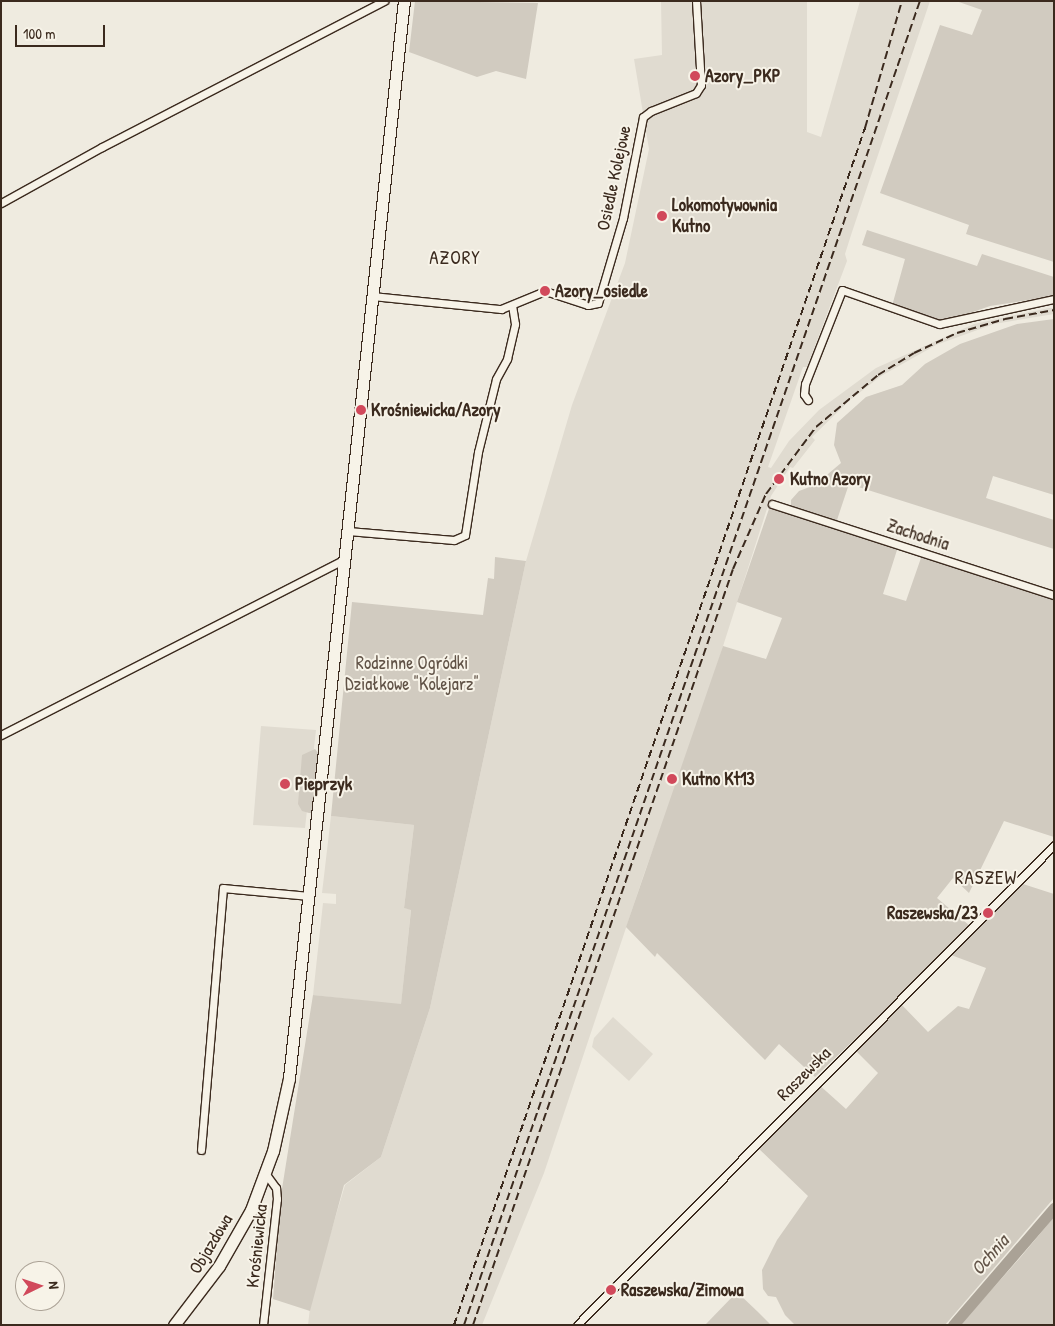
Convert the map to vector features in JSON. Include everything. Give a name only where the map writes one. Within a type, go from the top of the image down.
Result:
[{"type":"main road","name":"Objazdowa","points":[[174,1325],[205,1288],[233,1244],[266,1174],[289,1078],[404,1]]},
{"type":"street","points":[[1,203],[102,147],[384,1]]},
{"type":"street","name":"Osiedle Kolejowe","points":[[372,296],[490,309],[512,306],[539,292],[588,305],[598,303],[623,218],[643,117],[696,92],[701,86],[696,1]]},
{"type":"street","points":[[808,400],[804,394],[805,384],[842,290],[939,324],[1054,299]]},
{"type":"street","points":[[348,531],[454,540],[464,534],[478,452],[496,379],[507,359],[515,324],[512,306]]},
{"type":"street","name":"Zachodnia","points":[[772,504],[1054,595]]},
{"type":"street","points":[[1,735],[345,559]]},
{"type":"street","name":"Raszewska","points":[[577,1325],[1054,846]]},
{"type":"street","points":[[201,1150],[223,888],[309,896]]},
{"type":"street","name":"Krośniewicka","points":[[263,1325],[277,1199],[276,1188],[266,1174]]},
{"type":"shaded area","points":[[661,1],[807,1],[807,132],[821,137],[860,1],[930,1],[852,232],[845,254],[847,261],[807,367],[803,367],[768,467],[771,468],[789,441],[819,410],[876,368],[974,324],[1049,308],[1054,308],[1054,314],[994,324],[936,345],[881,376],[850,400],[812,437],[815,440],[793,468],[790,467],[771,496],[693,740],[644,874],[544,1173],[482,1325],[308,1325],[311,1299],[345,1185],[381,1157],[430,1008],[526,561],[572,405],[625,263],[649,149],[634,59],[662,55]]},
{"type":"shaded area","points":[[261,726],[316,730],[305,828],[253,825]]},
{"type":"shaded area","points":[[331,816],[414,825],[404,908],[411,909],[401,1005],[313,995],[323,903],[336,904],[336,894],[322,893]]},
{"type":"shaded area","points":[[613,1017],[653,1054],[629,1081],[592,1047],[594,1038]]},
{"type":"green space","points":[[415,1],[538,3],[526,79],[496,71],[477,77],[409,52]]},
{"type":"green space","points":[[956,1],[1054,1],[1054,262],[966,234],[969,225],[880,193],[940,25],[972,35],[982,10]]},
{"type":"green space","points":[[867,230],[977,266],[982,254],[1054,277],[1054,296],[990,306],[947,321],[936,321],[892,306],[905,259],[862,245]]},
{"type":"green space","points":[[1054,319],[1054,495],[993,476],[986,498],[1054,520],[1054,549],[849,484],[836,523],[791,507],[791,500],[799,491],[815,485],[841,463],[834,445],[837,423],[866,397],[902,385],[925,364],[960,344],[1017,324]]},
{"type":"green space","points":[[770,506],[897,550],[883,594],[906,601],[922,555],[1054,597],[1054,837],[1004,821],[969,893],[953,878],[937,898],[970,926],[945,954],[815,1077],[779,1044],[765,1060],[657,953],[655,957],[626,927],[723,646],[766,659],[782,618],[737,602]]},
{"type":"green space","name":"Rodzinne Ogródki Działkowe \"Kolejarz\"","points":[[495,557],[526,561],[430,1008],[381,1157],[344,1185],[310,1311],[273,1299],[281,1195],[313,995],[401,1004],[411,910],[404,908],[414,825],[331,816],[352,602],[483,615],[488,578],[494,579]]},
{"type":"green space","points":[[315,749],[319,754],[312,813],[309,813],[302,811],[298,804],[302,755]]},
{"type":"green space","points":[[1023,884],[1054,894],[1054,1198],[945,1325],[795,1325],[785,1315],[776,1297],[768,1296],[763,1289],[762,1270],[777,1240],[808,1196],[756,1146],[817,1083],[846,1109],[878,1073],[854,1049],[901,1004],[928,1032],[958,1006],[969,1009],[986,968],[951,955]]},
{"type":"green space","points":[[1054,1217],[1054,1325],[960,1325],[1019,1259]]},
{"type":"green space","points":[[737,1292],[758,1312],[771,1325],[705,1325]]},
{"type":"waterway","name":"Ochnia","points":[[953,1325],[1054,1208]]},
{"type":"railway","points":[[454,1325],[865,128],[902,1]]},
{"type":"railway","points":[[464,1325],[920,1]]},
{"type":"railway","points":[[473,1325],[733,569],[766,494],[816,427],[878,375],[914,353],[957,333],[1005,319],[1054,310]]},
{"type":"place","name":"Azory_PKP","points":[[695,76]]},
{"type":"place","name":"Lokomotywownia Kutno","points":[[662,216]]},
{"type":"place","name":"Azory_osiedle","points":[[545,291]]},
{"type":"place","name":"Krośniewicka/Azory","points":[[361,410]]},
{"type":"place","name":"Kutno Azory","points":[[779,479]]},
{"type":"place","name":"Kutno Kt13","points":[[672,779]]},
{"type":"place","name":"Pieprzyk","points":[[285,784]]},
{"type":"place","name":"Raszewska/23","points":[[988,913]]},
{"type":"place","name":"Raszewska/Zimowa","points":[[611,1290]]},
{"type":"district","name":"AZORY","points":[[455,258]]},
{"type":"district","name":"RASZEW","points":[[986,878]]}]
